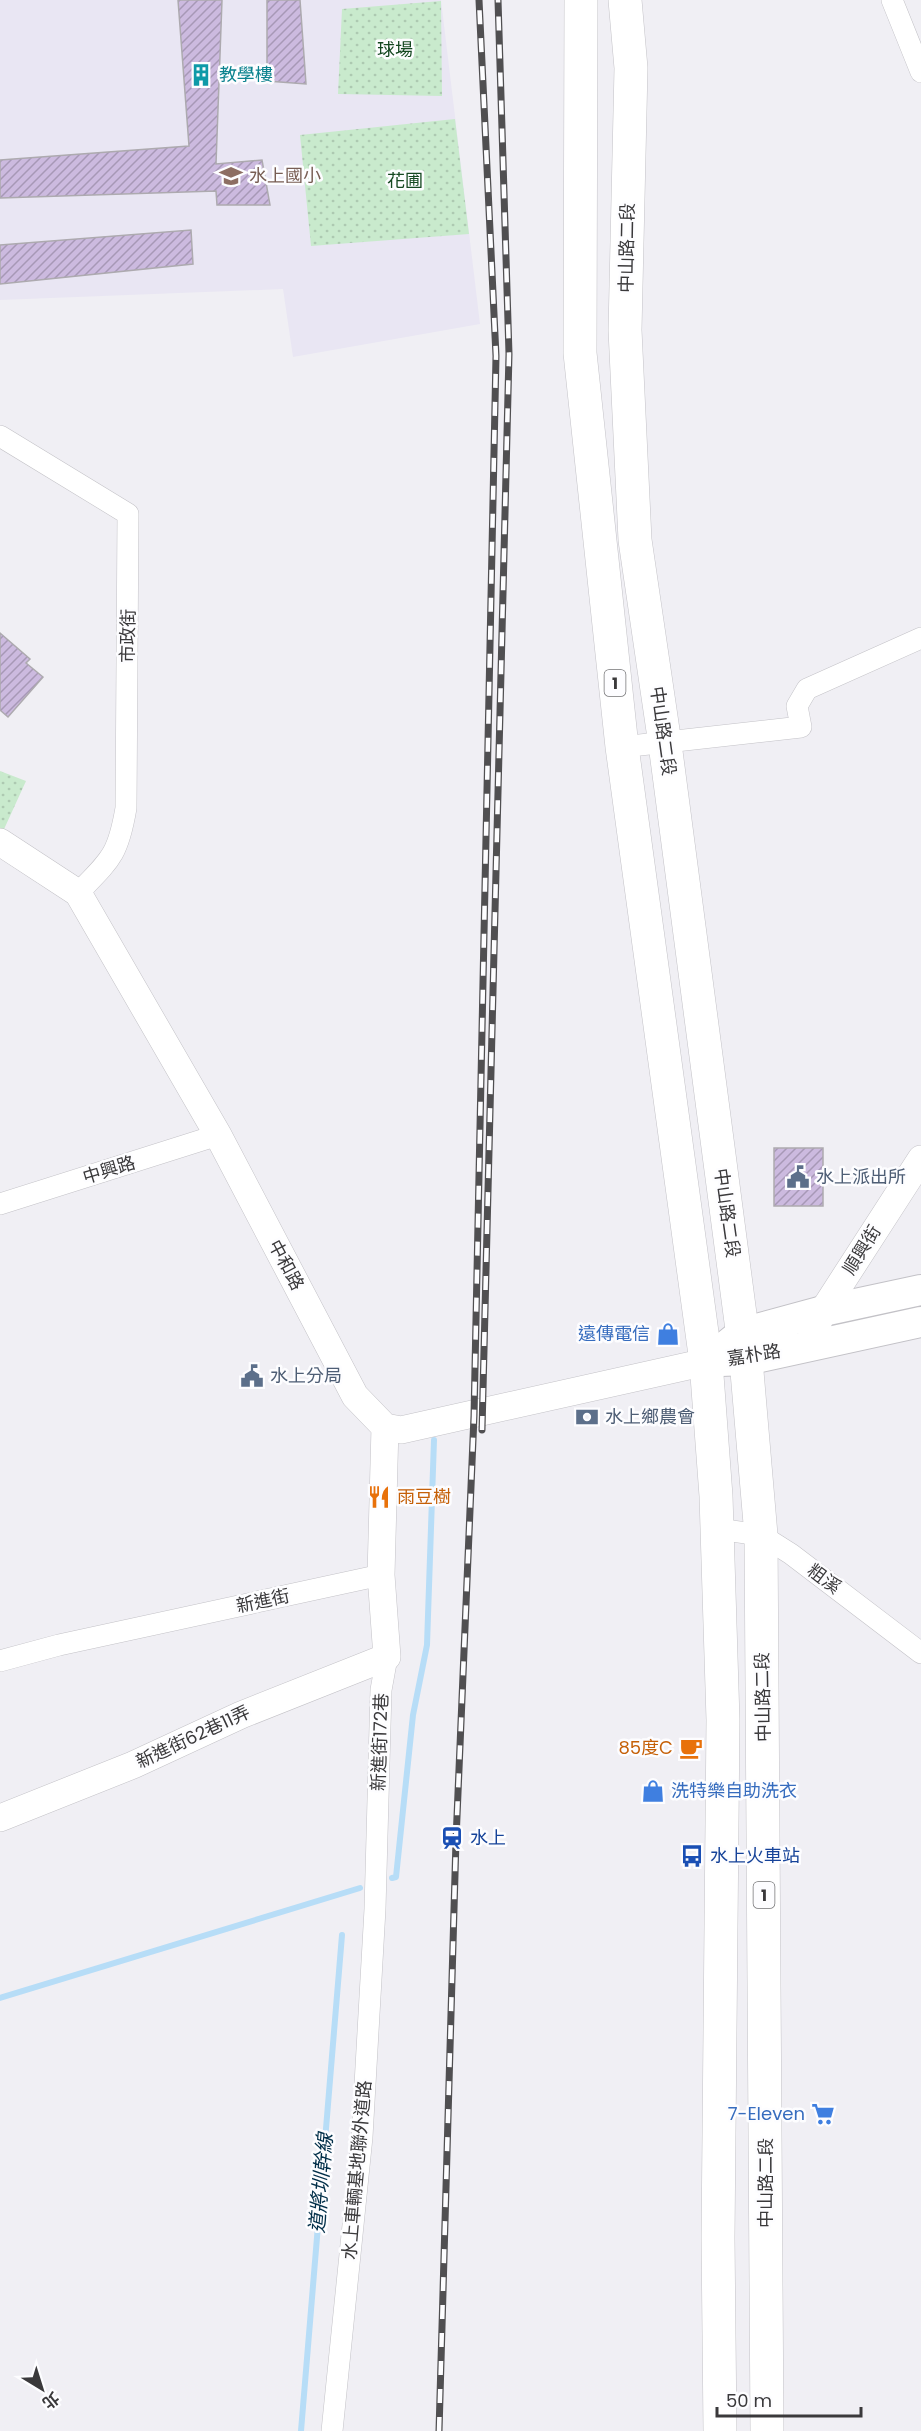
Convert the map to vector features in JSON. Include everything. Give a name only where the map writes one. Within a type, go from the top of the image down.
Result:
[{"type":"main road","name":"1","points":[[581,0],[580,353],[622,747],[706,1362],[717,1529],[723,1720],[718,2238],[720,2431]]},
{"type":"main road","name":"中山路二段","points":[[625,0],[631,68],[625,330],[635,540],[665,744],[744,1347],[761,1535],[767,2431]]},
{"type":"main road","name":"嘉朴路","points":[[706,1362],[824,1311],[921,1290]]},
{"type":"main road","name":"嘉朴路","points":[[744,1347],[808,1345],[921,1322]]},
{"type":"main road","points":[[718,2238],[766,2239]]},
{"type":"street","points":[[892,0],[921,72]]},
{"type":"street","name":"市政街","points":[[0,435],[128,514],[126,808],[120,843],[107,863],[78,893]]},
{"type":"street","points":[[622,747],[801,727],[797,705],[807,689],[921,638]]},
{"type":"street","name":"中和路","points":[[0,842],[78,893],[219,1136],[355,1396],[385,1427]]},
{"type":"street","name":"中興路","points":[[0,1204],[219,1136]]},
{"type":"street","name":"順興街","points":[[808,1345],[824,1311],[921,1159]]},
{"type":"street","points":[[381,1575],[385,1427],[401,1430],[483,1414],[706,1362]]},
{"type":"street","name":"粗溪","points":[[717,1529],[761,1535],[791,1554],[921,1653]]},
{"type":"street","name":"新進街172巷","points":[[375,1909],[381,1690],[387,1657],[381,1575]]},
{"type":"street","name":"新進街","points":[[0,1661],[59,1645],[381,1575]]},
{"type":"street","name":"新進街62巷11弄","points":[[0,1818],[133,1765],[241,1715],[387,1657]]},
{"type":"street","name":"水上車輛基地聯外道路","points":[[332,2431],[362,2137],[375,1909]]},
{"type":"shaded area","name":"水上國小","points":[[0,0],[441,0],[480,324],[293,357],[283,289],[0,300]]},
{"type":"green space","name":"球場","points":[[441,1],[442,96],[338,94],[342,9]]},
{"type":"green space","name":"花圃","points":[[455,119],[469,234],[311,246],[300,135]]},
{"type":"green space","points":[[0,771],[26,781],[0,838]]},
{"type":"building","name":"教學樓","points":[[178,0],[222,0],[216,164],[262,160],[270,205],[217,205],[216,191],[0,198],[0,160],[189,146]]},
{"type":"building","name":"教學樓","points":[[267,0],[300,0],[306,84],[267,81]]},
{"type":"building","points":[[191,230],[193,264],[0,284],[0,245]]},
{"type":"building","points":[[0,633],[30,659],[26,663],[43,677],[8,717],[0,710]]},
{"type":"building","name":"水上派出所","points":[[774,1148],[823,1148],[823,1206],[774,1206]]},
{"type":"waterway","points":[[392,1878],[396,1877],[413,1715],[427,1645],[434,1440]]},
{"type":"waterway","points":[[0,1998],[360,1888]]},
{"type":"waterway","name":"道將圳幹線","points":[[301,2431],[342,1935]]},
{"type":"railway","points":[[439,2431],[456,1840],[474,1416],[496,356],[479,0]]},
{"type":"railway","points":[[482,1430],[509,354],[498,0]]},
{"type":"place","name":"教學樓","points":[[201,75]]},
{"type":"place","name":"水上國小","points":[[231,176]]},
{"type":"place","name":"水上派出所","points":[[798,1177]]},
{"type":"place","name":"遠傳電信","points":[[668,1334]]},
{"type":"place","name":"水上分局","points":[[252,1376]]},
{"type":"place","name":"水上鄉農會","points":[[587,1417]]},
{"type":"place","name":"雨豆樹","points":[[379,1497]]},
{"type":"place","name":"85度C","points":[[691,1748]]},
{"type":"place","name":"洗特樂自助洗衣","points":[[653,1791]]},
{"type":"place","name":"水上","points":[[452,1838]]},
{"type":"place","name":"水上火車站","points":[[692,1856]]},
{"type":"place","name":"7-Eleven","points":[[823,2114]]}]
